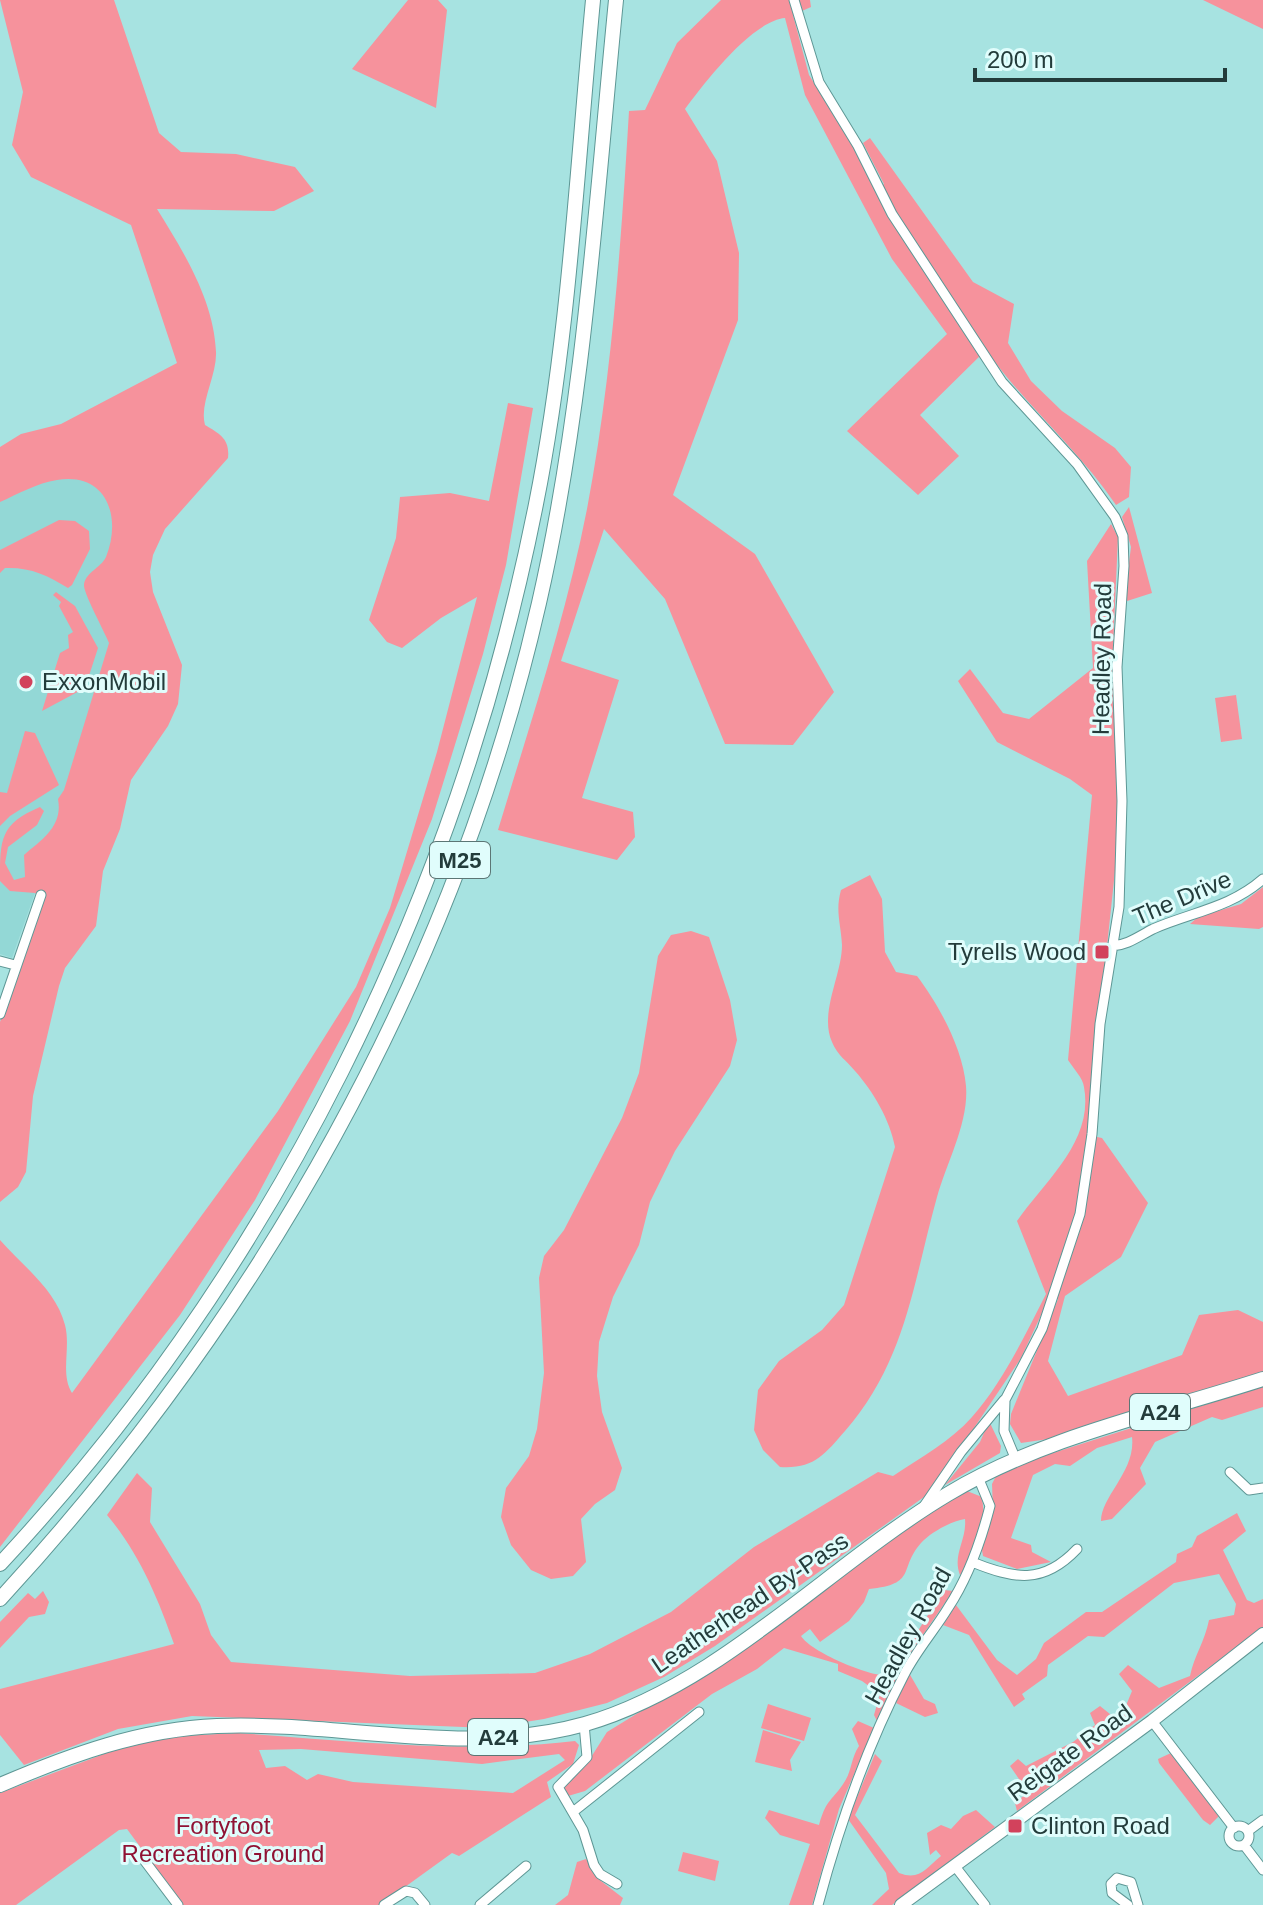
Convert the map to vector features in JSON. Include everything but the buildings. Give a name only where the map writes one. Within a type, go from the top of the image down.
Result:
[{"type":"highway","name":"M25","points":[[0,1564],[39,1523],[170,1357],[261,1220],[346,1065],[416,912],[487,711],[537,500],[557,366],[593,0]]},
{"type":"highway","name":"M25","points":[[0,1599],[77,1516],[190,1370],[285,1224],[367,1077],[437,922],[485,794],[518,686],[563,481],[616,0]]},
{"type":"highway","name":"Leatherhead By-Pass","points":[[0,1785],[104,1745],[168,1730],[239,1726],[480,1738],[538,1734],[584,1724],[636,1704],[687,1676],[920,1512],[978,1477],[1016,1460],[1263,1379]]},
{"type":"main road","name":"Reigate Road","points":[[901,1905],[1152,1721],[1263,1634]]},
{"type":"street","name":"Headley Road","points":[[794,0],[819,82],[858,146],[892,214],[1002,382],[1077,464],[1115,517],[1123,536],[1117,667],[1122,859],[1080,1214],[1042,1329],[1005,1400],[961,1452],[920,1512]]},
{"type":"street","name":"The Drive","points":[[1112,946],[1125,945],[1154,929],[1231,903],[1263,879]]},
{"type":"street","points":[[0,1014],[41,895]]},
{"type":"street","points":[[0,961],[15,965]]},
{"type":"street","points":[[1005,1400],[1004,1431],[1016,1460]]},
{"type":"street","points":[[1230,1472],[1249,1490],[1263,1488]]},
{"type":"street","name":"Headley Road","points":[[818,1905],[837,1833],[894,1696],[914,1655],[961,1587],[972,1562],[990,1506],[978,1477]]},
{"type":"street","points":[[972,1562],[1005,1574],[1038,1574],[1062,1565],[1077,1549]]},
{"type":"street","points":[[573,1812],[699,1712]]},
{"type":"street","points":[[1152,1721],[1234,1828]]},
{"type":"street","points":[[584,1724],[587,1757],[558,1787],[561,1798],[583,1830],[594,1865],[600,1874],[617,1884]]},
{"type":"street","points":[[1248,1831],[1263,1820]]},
{"type":"street","points":[[1234,1828],[1241,1827],[1248,1831]]},
{"type":"street","points":[[1234,1828],[1231,1841],[1244,1845],[1263,1870]]},
{"type":"street","points":[[1244,1845],[1249,1839],[1248,1831]]},
{"type":"street","points":[[144,1860],[178,1905]]},
{"type":"street","points":[[954,1865],[985,1905]]},
{"type":"street","points":[[480,1905],[526,1866]]},
{"type":"street","points":[[1128,1905],[1112,1893],[1111,1884],[1117,1878],[1131,1882],[1138,1905]]},
{"type":"street","points":[[384,1905],[406,1891],[415,1893],[425,1905]]},
{"type":"shaded area","points":[[199,371],[110,669],[12,958],[0,954],[0,481]]},
{"type":"green space","points":[[0,0],[114,0],[159,133],[181,152],[236,154],[295,167],[314,191],[274,211],[157,209],[196,277],[210,314],[216,361],[206,399],[205,425],[226,442],[228,458],[165,529],[153,555],[150,572],[153,592],[182,665],[178,704],[168,726],[131,780],[120,829],[103,871],[96,926],[65,968],[59,986],[33,1096],[26,1172],[18,1187],[0,1202],[0,1022],[42,901],[35,893],[10,891],[0,881],[2,844],[17,820],[40,807],[44,811],[37,825],[8,847],[5,863],[14,880],[25,877],[24,855],[50,831],[57,817],[58,799],[64,790],[109,643],[84,586],[87,578],[106,557],[112,527],[111,513],[99,490],[74,479],[42,484],[0,502],[0,447],[21,434],[61,424],[177,363],[131,225],[31,177],[12,145],[23,92]]},
{"type":"green space","points":[[408,0],[438,0],[447,10],[436,108],[352,69]]},
{"type":"green space","points":[[721,0],[810,0],[811,7],[793,15],[809,75],[854,146],[875,190],[884,184],[863,143],[870,138],[973,282],[1014,304],[1008,343],[1031,381],[1062,411],[1115,448],[1131,467],[1129,497],[1116,505],[986,350],[920,415],[959,456],[918,495],[847,431],[947,334],[892,259],[805,95],[785,18],[758,30],[730,54],[685,109],[717,161],[739,253],[738,320],[673,495],[755,554],[834,692],[793,745],[725,744],[665,599],[604,529],[561,661],[619,680],[582,798],[633,812],[635,837],[617,860],[498,830],[558,630],[587,509],[609,360],[629,111],[645,110],[677,43]]},
{"type":"green space","points":[[1203,0],[1263,0],[1263,29]]},
{"type":"green space","points":[[508,403],[533,408],[506,565],[483,654],[432,819],[350,1021],[255,1200],[180,1315],[0,1547],[0,1240],[38,1279],[61,1312],[67,1334],[68,1386],[72,1393],[278,1111],[356,987],[390,908],[437,752],[477,597],[441,618],[402,648],[387,642],[369,620],[396,538],[400,497],[450,493],[489,501]]},
{"type":"green space","points":[[1129,507],[1152,593],[1124,602],[1131,547],[1122,517]]},
{"type":"green space","points":[[59,520],[75,521],[89,531],[90,549],[72,585],[68,588],[30,570],[5,568],[0,573],[0,550]]},
{"type":"green space","points":[[1111,524],[1118,537],[1112,671],[1118,792],[1115,871],[1087,1135],[1102,1138],[1148,1203],[1121,1257],[1065,1296],[1048,1361],[1068,1396],[1182,1355],[1199,1315],[1238,1310],[1263,1322],[1263,1375],[1055,1438],[1021,1443],[1010,1424],[1011,1414],[1058,1299],[1050,1296],[1021,1358],[931,1492],[715,1646],[664,1677],[607,1703],[544,1719],[488,1728],[192,1716],[118,1729],[24,1765],[0,1735],[0,1689],[174,1644],[146,1576],[107,1515],[137,1473],[152,1488],[150,1522],[200,1604],[211,1635],[231,1662],[410,1676],[535,1673],[590,1654],[671,1612],[754,1547],[878,1472],[893,1476],[945,1441],[972,1417],[1004,1374],[1046,1294],[1017,1221],[1065,1159],[1082,1125],[1084,1087],[1068,1060],[1092,795],[1070,779],[997,742],[958,681],[970,669],[1003,713],[1029,719],[1093,668],[1087,561]]},
{"type":"green space","points":[[56,592],[75,606],[98,648],[85,688],[42,711],[60,653],[69,648],[68,635],[73,632],[59,606],[61,602],[53,595]]},
{"type":"green space","points":[[1236,695],[1242,739],[1221,742],[1215,698]]},
{"type":"green space","points":[[25,731],[35,733],[59,785],[10,816],[0,826],[0,792],[7,793]]},
{"type":"green space","points":[[870,875],[882,899],[885,952],[896,972],[917,976],[934,1000],[955,1043],[966,1086],[964,1114],[937,1197],[905,1320],[882,1377],[845,1431],[824,1453],[802,1466],[780,1467],[763,1450],[754,1430],[758,1390],[779,1361],[822,1330],[844,1305],[895,1147],[880,1106],[862,1079],[837,1051],[829,1031],[829,1006],[841,957],[838,911],[841,890]]},
{"type":"green space","points":[[1263,887],[1263,927],[1190,924],[1198,917],[1241,904]]},
{"type":"green space","points":[[691,931],[709,937],[730,1000],[737,1040],[730,1066],[675,1151],[650,1202],[639,1245],[613,1297],[599,1342],[597,1376],[602,1412],[622,1468],[615,1490],[581,1519],[586,1562],[573,1576],[551,1579],[531,1570],[511,1545],[501,1517],[506,1488],[529,1456],[537,1429],[544,1373],[539,1278],[544,1256],[564,1230],[622,1118],[639,1073],[658,956],[671,935]]},
{"type":"green space","points":[[1263,1386],[1263,1407],[1222,1420],[1212,1417],[1155,1442],[1140,1468],[1146,1484],[1112,1519],[1101,1521],[1102,1512],[1129,1461],[1132,1437],[1097,1448],[1070,1466],[1055,1464],[1033,1475],[1011,1538],[1031,1545],[1032,1552],[1051,1562],[1017,1569],[983,1556],[981,1544],[993,1511],[992,1484],[996,1476],[1031,1460]]},
{"type":"green space","points":[[989,1421],[1001,1446],[1000,1453],[945,1485],[980,1442]]},
{"type":"green space","points":[[967,1491],[982,1497],[984,1515],[965,1571],[960,1575],[958,1561],[965,1519],[947,1525],[925,1539],[914,1552],[901,1579],[884,1587],[869,1589],[864,1602],[849,1621],[820,1642],[810,1629],[801,1636],[816,1649],[841,1662],[889,1676],[944,1590],[953,1591],[903,1664],[877,1721],[874,1715],[880,1694],[862,1681],[838,1671],[838,1664],[784,1648],[757,1669],[712,1694],[585,1791],[568,1796],[563,1785],[588,1762],[607,1732],[669,1694],[948,1500]]},
{"type":"green space","points":[[1237,1513],[1246,1531],[1223,1550],[1247,1600],[1254,1603],[1263,1599],[1263,1627],[1017,1811],[1015,1803],[1028,1792],[1010,1766],[1018,1759],[1026,1766],[1073,1742],[1095,1725],[1090,1713],[1100,1706],[1115,1718],[1125,1708],[1132,1691],[1119,1674],[1128,1665],[1159,1688],[1190,1676],[1209,1620],[1234,1615],[1236,1604],[1219,1574],[1174,1583],[1104,1637],[1088,1636],[1048,1665],[1047,1676],[1022,1694],[1025,1699],[1014,1707],[969,1635],[943,1625],[956,1605],[997,1660],[1017,1675],[1036,1659],[1044,1643],[1086,1612],[1102,1612],[1176,1562],[1177,1554],[1192,1547],[1197,1536]]},
{"type":"green space","points":[[43,1591],[49,1602],[45,1614],[29,1617],[0,1648],[0,1622],[28,1593],[35,1599]]},
{"type":"green space","points":[[909,1673],[924,1699],[935,1704],[938,1713],[925,1717],[896,1703]]},
{"type":"green space","points":[[768,1704],[811,1718],[804,1741],[761,1728]]},
{"type":"green space","points":[[858,1721],[874,1728],[839,1809],[812,1905],[789,1905],[810,1844],[780,1835],[765,1818],[769,1810],[819,1825],[827,1804],[847,1777],[859,1746],[852,1729]]},
{"type":"green space","points":[[763,1730],[801,1742],[790,1760],[792,1771],[755,1762]]},
{"type":"green space","name":"Fortyfoot Recreation Ground","points":[[238,1733],[406,1745],[491,1746],[575,1741],[579,1745],[573,1764],[547,1782],[551,1797],[459,1856],[452,1853],[380,1905],[183,1905],[127,1829],[119,1830],[16,1905],[0,1905],[0,1793],[128,1745],[180,1736]],"holes":[[[301,1749],[482,1764],[559,1754],[565,1760],[513,1793],[353,1782],[318,1774],[307,1780],[285,1766],[266,1768],[259,1750]]]},
{"type":"green space","points":[[1171,1753],[1219,1816],[1210,1825],[1159,1763],[1158,1759]]},
{"type":"green space","points":[[875,1754],[882,1761],[855,1815],[899,1873],[918,1874],[941,1856],[936,1850],[930,1855],[927,1833],[941,1825],[951,1829],[963,1816],[976,1810],[995,1827],[892,1905],[872,1905],[889,1889],[886,1873],[848,1819]]},
{"type":"green space","points":[[683,1852],[719,1861],[715,1881],[678,1871]]},
{"type":"green space","points":[[586,1859],[601,1881],[623,1898],[620,1905],[555,1905],[568,1895],[577,1862]]},
{"type":"place","name":"ExxonMobil","points":[[26,682]]},
{"type":"place","name":"Tyrells Wood","points":[[1102,952]]},
{"type":"place","name":"Clinton Road","points":[[1015,1826]]}]
